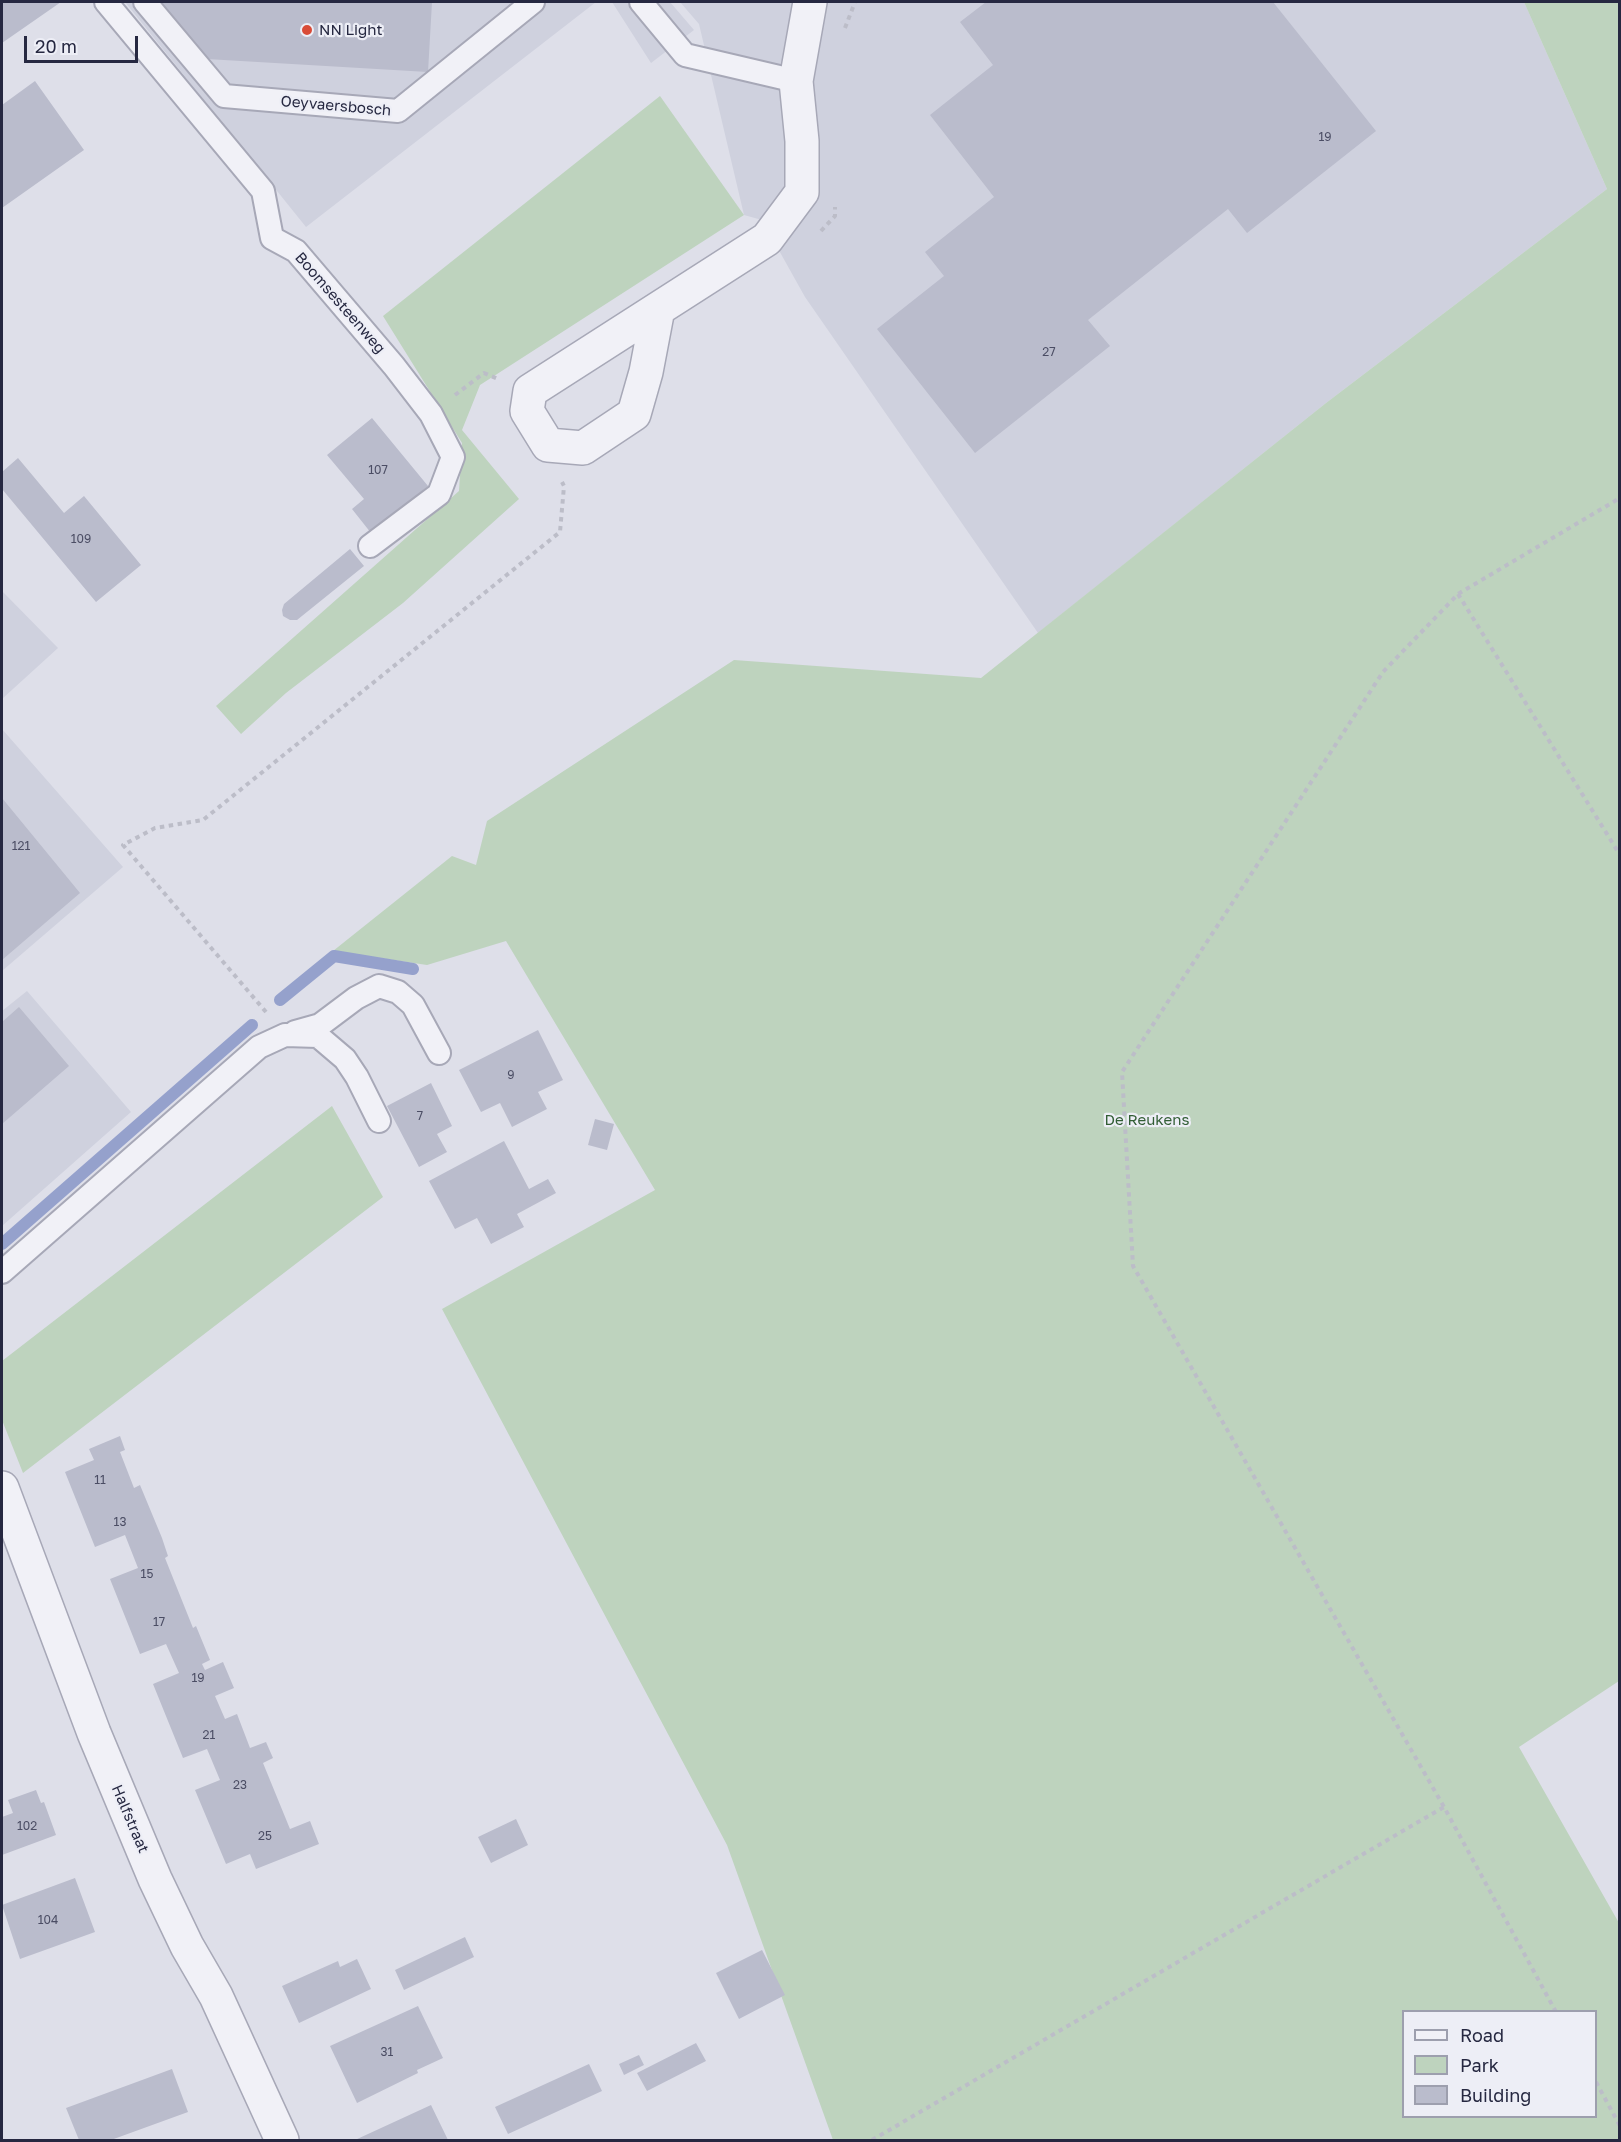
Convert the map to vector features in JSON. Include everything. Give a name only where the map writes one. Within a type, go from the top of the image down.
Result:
[{"type":"street","points":[[658,309],[646,372],[633,414],[583,448],[548,445],[527,411],[530,391],[767,238],[802,192],[802,141],[796,81],[810,2]]},
{"type":"street","name":"Halfstraat","points":[[2,1488],[94,1733],[155,1879],[187,1946],[216,1996],[282,2140]]},
{"type":"lane","name":"Boomsesteenweg","points":[[106,2],[263,191],[272,238],[296,250],[394,366],[430,414],[453,457],[439,494],[370,546]]},
{"type":"lane","name":"Oeyvaersbosch","points":[[144,2],[224,96],[398,111],[533,2]]},
{"type":"lane","points":[[641,2],[685,55],[796,81]]},
{"type":"lane","points":[[2,1272],[260,1047],[285,1035],[320,1025],[356,998],[379,986],[398,992],[413,1005],[439,1053]]},
{"type":"lane","points":[[285,1035],[318,1036],[345,1059],[357,1077],[379,1121]]},
{"type":"path","points":[[430,414],[484,373],[530,391]]},
{"type":"path","points":[[285,1035],[123,845],[155,828],[203,820],[561,532],[564,486],[548,445]]},
{"type":"path","points":[[1555,2010],[1444,1807],[1133,1266],[1122,1072],[1383,672],[1458,594],[1620,498]]},
{"type":"path","points":[[1458,594],[1620,855]]},
{"type":"path","points":[[872,2140],[1444,1807]]},
{"type":"path","points":[[1597,2084],[1620,2126]]},
{"type":"shaded area","points":[[125,2],[596,2],[306,227]]},
{"type":"shaded area","points":[[612,2],[670,2],[694,30],[651,63]]},
{"type":"shaded area","points":[[680,2],[1524,2],[1607,189],[1326,403],[1038,633],[805,297],[762,220],[744,215],[699,24]]},
{"type":"shaded area","points":[[2,591],[58,648],[2,699]]},
{"type":"shaded area","points":[[2,729],[123,867],[2,971]]},
{"type":"shaded area","points":[[27,991],[131,1112],[2,1226],[2,1011]]},
{"type":"green space","name":"De Reukens","points":[[1524,2],[1619,2],[1619,1681],[1519,1747],[1619,1923],[1619,2140],[833,2140],[727,1845],[442,1309],[655,1190],[506,941],[427,965],[333,951],[452,856],[476,865],[487,821],[734,660],[981,678],[1326,403],[1607,189]]},
{"type":"green space","points":[[660,96],[744,215],[480,385],[462,430],[519,499],[403,603],[286,693],[241,734],[216,706],[459,491],[462,443],[383,316]]},
{"type":"green space","points":[[332,1106],[383,1197],[23,1473],[2,1420],[2,1361]]},
{"type":"building","points":[[2,2],[61,2],[2,43]]},
{"type":"building","name":"NN Light","points":[[160,2],[432,2],[428,72],[207,59]]},
{"type":"building","points":[[986,2],[1273,2],[1376,131],[1247,233],[1228,209],[1088,320],[1110,346],[975,453],[877,329],[944,276],[925,252],[994,197],[930,115],[993,65],[960,22]]},
{"type":"building","points":[[35,81],[84,150],[2,208],[2,105]]},
{"type":"building","points":[[372,418],[428,486],[371,533],[352,509],[364,499],[327,455]]},
{"type":"building","points":[[18,458],[64,513],[84,496],[141,565],[96,602],[2,489],[2,472]]},
{"type":"building","points":[[350,549],[364,566],[297,620],[290,620],[283,616],[284,604]]},
{"type":"building","points":[[2,798],[80,893],[2,960]]},
{"type":"building","points":[[19,1007],[69,1066],[2,1124],[2,1022]]},
{"type":"building","points":[[538,1030],[563,1080],[538,1092],[547,1109],[512,1127],[500,1103],[481,1112],[459,1070]]},
{"type":"building","points":[[431,1083],[452,1126],[437,1134],[447,1152],[419,1167],[387,1106]]},
{"type":"building","points":[[595,1119],[614,1124],[607,1150],[588,1145]]},
{"type":"building","points":[[504,1141],[529,1189],[548,1179],[556,1193],[517,1214],[524,1227],[491,1244],[477,1218],[455,1229],[429,1181]]},
{"type":"building","points":[[120,1436],[125,1450],[120,1452],[134,1488],[140,1485],[162,1538],[168,1556],[165,1558],[193,1628],[196,1626],[210,1660],[202,1664],[205,1670],[223,1662],[234,1688],[215,1696],[225,1719],[237,1714],[250,1748],[266,1742],[273,1758],[263,1763],[290,1829],[310,1821],[319,1844],[256,1869],[250,1854],[226,1864],[195,1790],[220,1780],[207,1749],[183,1758],[153,1684],[179,1673],[166,1644],[140,1654],[110,1579],[138,1568],[125,1535],[95,1547],[65,1472],[94,1460],[89,1449]]},
{"type":"building","points":[[36,1790],[41,1803],[44,1802],[56,1835],[2,1855],[2,1817],[13,1813],[8,1800]]},
{"type":"building","points":[[516,1819],[528,1845],[491,1863],[478,1837]]},
{"type":"building","points":[[75,1878],[95,1932],[20,1959],[2,1905]]},
{"type":"building","points":[[465,1937],[474,1957],[404,1990],[395,1970]]},
{"type":"building","points":[[762,1950],[785,1995],[739,2019],[716,1973]]},
{"type":"building","points":[[357,1959],[371,1989],[299,2023],[282,1986],[338,1961],[340,1967]]},
{"type":"building","points":[[418,2006],[443,2058],[357,2103],[330,2046]]},
{"type":"building","points":[[696,2043],[706,2061],[647,2091],[637,2073]]},
{"type":"building","points":[[639,2055],[644,2065],[624,2075],[619,2064]]},
{"type":"building","points":[[589,2064],[602,2091],[508,2134],[495,2107]]},
{"type":"building","points":[[172,2069],[188,2112],[111,2140],[79,2140],[66,2108]]},
{"type":"building","points":[[431,2105],[448,2140],[355,2140]]},
{"type":"waterway","points":[[280,1000],[334,956],[413,969]]},
{"type":"waterway","points":[[2,1244],[252,1025]]},
{"type":"place","name":"NN Light","points":[[307,30]]}]
